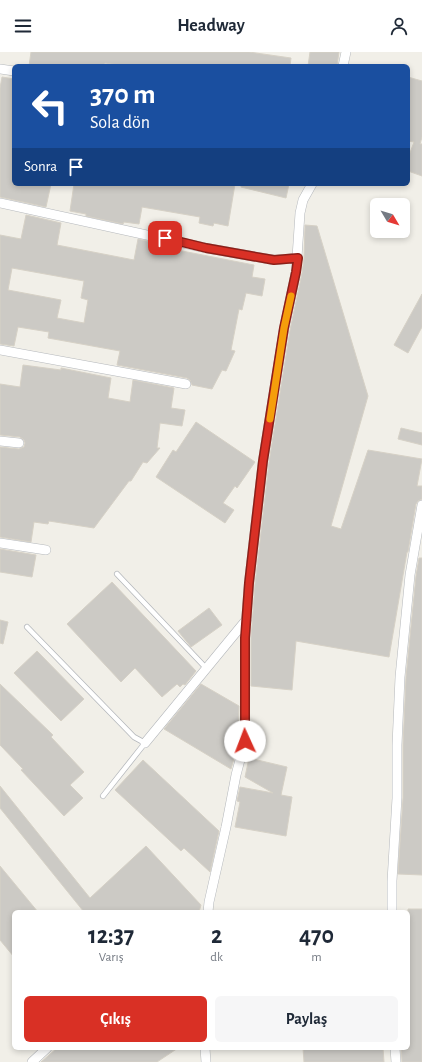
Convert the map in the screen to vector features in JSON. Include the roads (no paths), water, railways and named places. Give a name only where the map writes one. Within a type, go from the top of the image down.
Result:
[{"type":"street","points":[[343,64],[346,52]]},
{"type":"street","points":[[0,69],[12,71]]},
{"type":"street","points":[[208,910],[210,895],[236,775],[245,741],[245,653],[249,583],[263,461],[284,328],[296,272],[300,213],[303,200],[311,186]]},
{"type":"street","points":[[0,203],[206,248],[274,260],[298,258]]},
{"type":"street","points":[[0,350],[186,384]]},
{"type":"street","points":[[0,441],[19,443]]},
{"type":"street","points":[[392,910],[392,881],[397,798],[396,745],[400,677],[410,575],[422,505]]},
{"type":"street","points":[[0,543],[46,550]]},
{"type":"street","points":[[145,743],[247,619]]},
{"type":"street","points":[[32,1062],[45,1050]]},
{"type":"street","points":[[205,1050],[206,1062]]},
{"type":"street","points":[[395,1050],[396,1062]]},
{"type":"lane","points":[[117,574],[206,668]]},
{"type":"lane","points":[[27,627],[134,737],[145,743],[103,796]]}]
